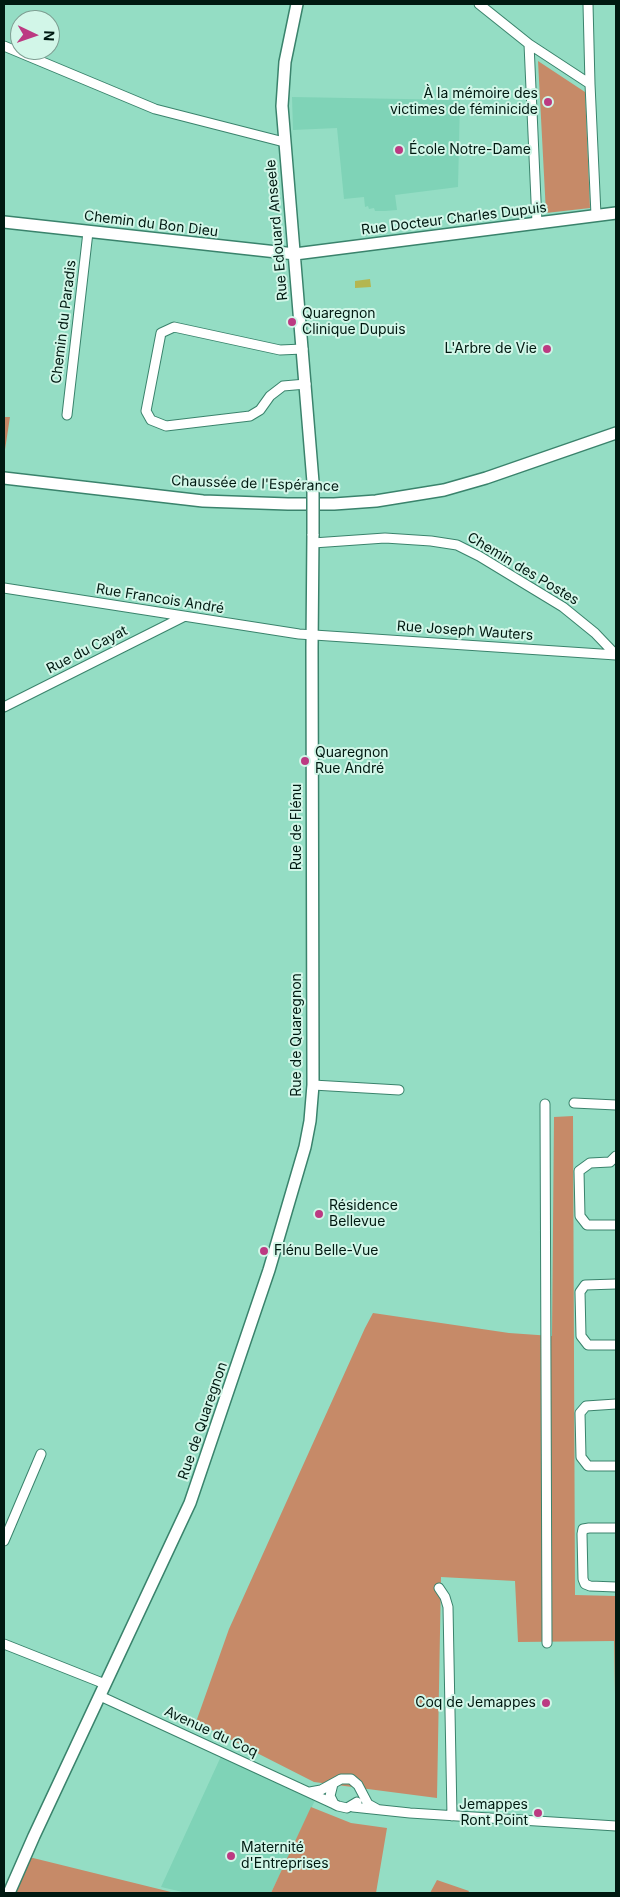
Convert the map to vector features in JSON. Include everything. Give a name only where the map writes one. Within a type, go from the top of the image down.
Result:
[{"type":"street","name":"Rue Edouard Anseele","points":[[297,4],[283,77],[282,106],[313,482],[312,635]]},
{"type":"street","points":[[479,4],[529,44],[590,84]]},
{"type":"street","points":[[588,4],[596,215]]},
{"type":"street","points":[[529,44],[537,223]]},
{"type":"street","points":[[4,46],[156,109],[284,142]]},
{"type":"street","name":"Rue Docteur Charles Dupuis","points":[[295,254],[616,213]]},
{"type":"street","name":"Chemin du Bon Dieu","points":[[4,222],[295,254]]},
{"type":"street","name":"Chemin du Paradis","points":[[67,415],[88,232]]},
{"type":"street","points":[[303,349],[280,350],[174,327],[161,334],[146,411],[151,420],[166,426],[250,416],[260,410],[270,396],[283,386],[306,384]]},
{"type":"street","name":"Chaussée de l'Espérance","points":[[4,478],[203,500],[288,504],[359,502],[413,496],[444,490],[521,467],[616,433]]},
{"type":"street","name":"Chemin des Postes","points":[[313,538],[385,538],[457,545],[479,556],[563,607],[595,633],[616,655]]},
{"type":"street","name":"Rue Francois André","points":[[4,588],[183,617],[312,635]]},
{"type":"street","name":"Rue du Cayat","points":[[4,707],[183,617]]},
{"type":"street","name":"Rue Joseph Wauters","points":[[312,635],[616,655]]},
{"type":"street","name":"Rue de Flénu","points":[[312,635],[312,929]]},
{"type":"street","name":"Rue de Quaregnon","points":[[9,1893],[190,1503],[270,1270],[293,1192],[310,1120],[313,1085],[312,929]]},
{"type":"street","points":[[313,1085],[399,1090]]},
{"type":"street","points":[[574,1103],[616,1105]]},
{"type":"street","points":[[545,1104],[547,1643]]},
{"type":"street","points":[[616,1156],[610,1162],[590,1163],[579,1171],[580,1216],[587,1225],[616,1225]]},
{"type":"street","points":[[616,1284],[585,1285],[580,1292],[581,1336],[588,1345],[616,1345]]},
{"type":"street","points":[[616,1404],[586,1406],[580,1413],[581,1457],[588,1466],[616,1466]]},
{"type":"street","points":[[4,1541],[41,1454]]},
{"type":"street","points":[[616,1528],[589,1528],[584,1529],[582,1534],[583,1579],[585,1584],[590,1586],[616,1587]]},
{"type":"street","points":[[439,1588],[445,1597],[448,1607],[452,1816]]},
{"type":"street","points":[[4,1644],[106,1684]]},
{"type":"street","name":"Avenue du Coq","points":[[100,1696],[334,1804]]},
{"type":"street","points":[[310,1792],[321,1790],[346,1778],[355,1782],[368,1804],[380,1811]]},
{"type":"street","points":[[333,1784],[330,1796],[334,1804],[342,1808],[353,1806],[380,1811],[616,1826]]},
{"type":"street","points":[[353,1806],[359,1799],[360,1790]]},
{"type":"shaded area","points":[[538,61],[585,92],[590,208],[546,213]]},
{"type":"shaded area","name":"École Notre-Dame","points":[[292,97],[460,100],[458,187],[395,195],[397,210],[375,211],[374,208],[369,209],[368,206],[365,207],[364,197],[344,199],[337,128],[293,130]]},
{"type":"shaded area","points":[[370,279],[371,287],[355,288],[355,281]]},
{"type":"shaded area","points":[[4,417],[10,417],[4,456]]},
{"type":"shaded area","points":[[573,1116],[575,1595],[616,1596],[616,1747],[614,1641],[518,1642],[515,1581],[441,1577],[437,1798],[314,1782],[196,1722],[229,1629],[373,1313],[509,1333],[552,1336],[554,1117]]},
{"type":"shaded area","points":[[223,1752],[317,1796],[271,1893],[187,1893],[161,1887]]},
{"type":"shaded area","points":[[311,1807],[351,1823],[387,1828],[376,1893],[271,1893]]},
{"type":"shaded area","points":[[25,1856],[175,1893],[9,1893]]},
{"type":"shaded area","points":[[437,1880],[469,1891],[468,1893],[430,1893]]},
{"type":"place","name":"À la mémoire des victimes de féminicide","points":[[548,102]]},
{"type":"place","name":"École Notre-Dame","points":[[399,150]]},
{"type":"place","name":"Quaregnon Clinique Dupuis","points":[[292,322]]},
{"type":"place","name":"L'Arbre de Vie","points":[[547,349]]},
{"type":"place","name":"Quaregnon Rue André","points":[[305,761]]},
{"type":"place","name":"Résidence Bellevue","points":[[319,1214]]},
{"type":"place","name":"Flénu Belle-Vue","points":[[264,1251]]},
{"type":"place","name":"Coq de Jemappes","points":[[546,1703]]},
{"type":"place","name":"Jemappes Ront Point","points":[[538,1813]]},
{"type":"place","name":"Maternité d'Entreprises","points":[[231,1856]]}]
